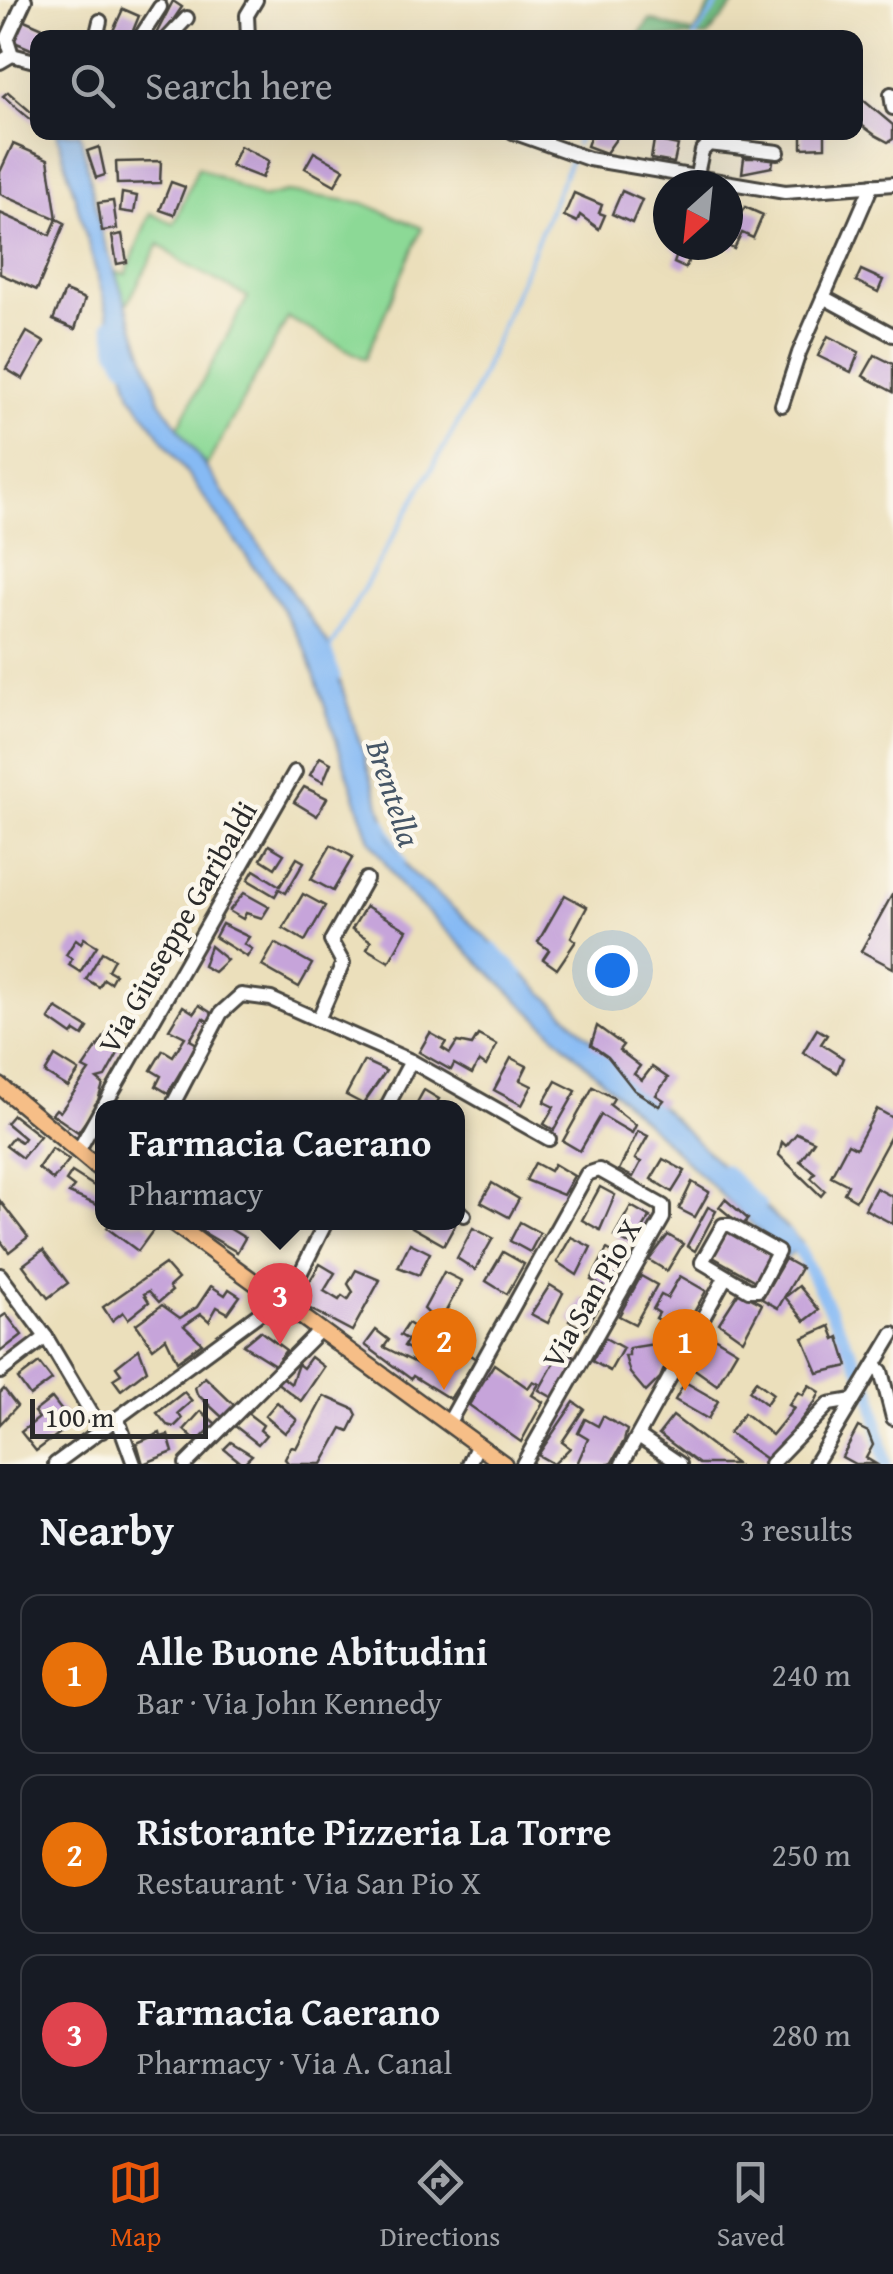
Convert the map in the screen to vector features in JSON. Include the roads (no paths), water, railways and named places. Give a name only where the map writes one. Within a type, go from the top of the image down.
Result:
[{"type":"main road","points":[[0,1086],[95,1164]]},
{"type":"main road","points":[[183,1230],[449,1422],[496,1462]]},
{"type":"street","points":[[7,58],[7,38],[25,0]]},
{"type":"street","points":[[248,30],[248,15],[256,0]]},
{"type":"street","points":[[145,30],[160,7]]},
{"type":"street","points":[[176,30],[187,18]]},
{"type":"street","points":[[98,30],[100,20]]},
{"type":"street","points":[[535,140],[589,160],[653,171]]},
{"type":"street","points":[[698,170],[702,151],[708,144],[778,152]]},
{"type":"street","points":[[743,186],[784,192],[893,184]]},
{"type":"street","points":[[782,404],[872,185]]},
{"type":"street","points":[[823,297],[893,335]]},
{"type":"street","name":"Via Giuseppe Garibaldi","points":[[108,1100],[294,772]]},
{"type":"street","points":[[318,1020],[342,963],[331,941],[366,879]]},
{"type":"street","points":[[175,1100],[221,1013],[241,995],[271,999],[410,1062],[549,1139]]},
{"type":"street","points":[[390,1100],[410,1062]]},
{"type":"street","name":"Via Giuseppe Garibaldi","points":[[78,1151],[95,1122]]},
{"type":"street","name":"Via San Pio X","points":[[449,1422],[587,1174],[599,1170],[663,1206],[663,1218],[523,1464]]},
{"type":"street","points":[[730,1225],[778,1252],[758,1290],[725,1278],[702,1262],[722,1226],[730,1225]]},
{"type":"street","points":[[56,1464],[282,1302],[322,1230]]},
{"type":"street","points":[[0,1275],[46,1337],[102,1431]]},
{"type":"street","points":[[622,1464],[725,1278]]},
{"type":"street","points":[[186,1464],[320,1330]]},
{"type":"street","points":[[815,1464],[893,1334]]},
{"type":"street","points":[[0,1372],[46,1337]]},
{"type":"street","points":[[870,1372],[881,1371],[892,1409]]},
{"type":"street","points":[[771,1464],[828,1404],[854,1397]]},
{"type":"street","points":[[118,1420],[134,1464]]},
{"type":"street","points":[[640,1436],[680,1464]]},
{"type":"street","points":[[469,1464],[478,1444]]},
{"type":"water","points":[[59,140],[81,140],[101,232],[160,401],[328,644],[391,840],[409,870],[477,929],[802,1243],[787,1258],[402,888],[370,840],[307,653],[277,599],[131,395]]},
{"type":"waterway","points":[[700,30],[721,0]]},
{"type":"waterway","points":[[576,144],[578,140]]},
{"type":"waterway","points":[[339,678],[330,648],[473,396],[570,161]]},
{"type":"waterway","name":"Brentella","points":[[110,324],[115,350],[125,366]]},
{"type":"waterway","points":[[384,820],[404,861]]},
{"type":"waterway","points":[[494,945],[523,974]]},
{"type":"waterway","name":"Brentella","points":[[724,1170],[760,1205]]},
{"type":"waterway","name":"Brentella","points":[[786,1235],[800,1251],[872,1393],[885,1464]]},
{"type":"place","name":"Farmacia Caerano","points":[[280,1345]]},
{"type":"place","name":"Ristorante Pizzeria La Torre","points":[[444,1390]]},
{"type":"place","name":"Alle Buone Abitudini","points":[[685,1391]]}]
